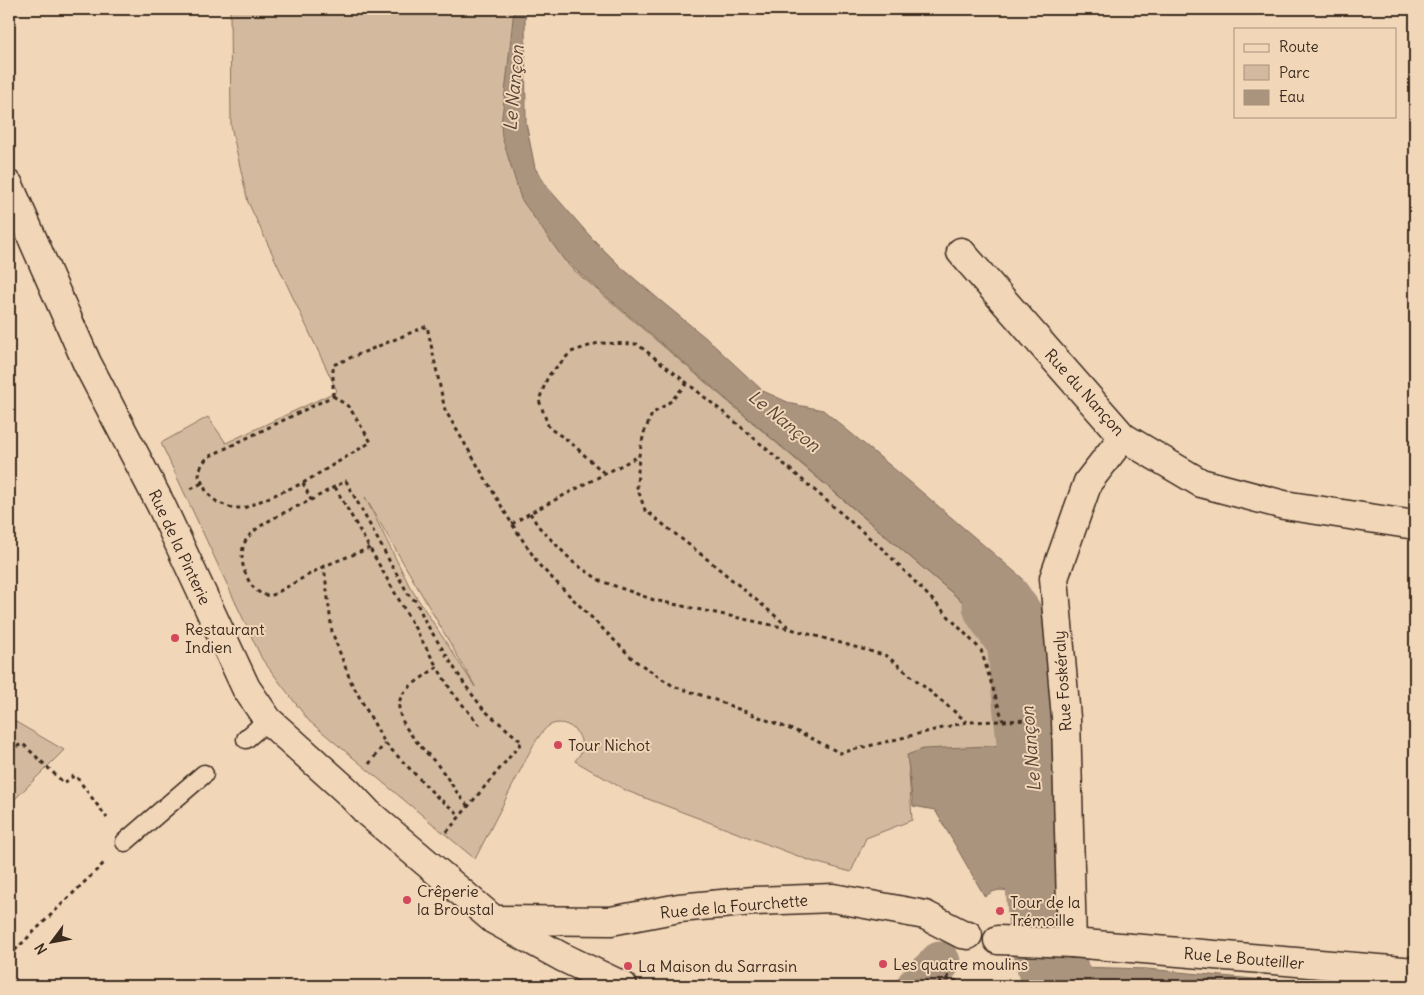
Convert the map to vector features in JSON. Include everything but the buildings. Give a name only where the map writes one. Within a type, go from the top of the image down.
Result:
[{"type":"street","name":"Rue de la Pinterie","points":[[9,185],[88,363],[161,505],[246,688],[268,720],[348,792],[368,813],[494,920],[562,957],[623,986]]},
{"type":"street","name":"Rue du Nançon","points":[[961,252],[1123,437],[1201,482],[1284,505],[1415,524]]},
{"type":"street","name":"Rue Foskéraly","points":[[1072,943],[1066,718],[1054,578],[1088,482],[1123,437]]},
{"type":"street","name":"Rue de la Fourchette","points":[[494,920],[611,921],[679,908],[754,901],[833,898],[924,915],[962,934],[968,935]]},
{"type":"street","points":[[998,940],[1072,943]]},
{"type":"street","name":"Rue Le Bouteiller","points":[[1072,943],[1415,972]]},
{"type":"lane","points":[[246,739],[268,720]]},
{"type":"lane","points":[[125,842],[204,774]]},
{"type":"path","points":[[333,396],[333,365],[427,326],[445,410],[512,524],[540,566],[634,660],[673,686],[710,698],[802,734],[840,753],[967,722],[1017,720]]},
{"type":"path","points":[[604,473],[569,441],[549,428],[539,400],[548,376],[571,352],[598,343],[637,344],[733,420],[886,552],[981,650],[1004,720]]},
{"type":"path","points":[[687,383],[671,401],[652,414],[644,433],[639,456],[637,487],[645,510],[712,563],[791,630]]},
{"type":"path","points":[[333,396],[349,407],[371,442],[303,483],[244,508],[232,508],[217,502],[207,493],[200,476],[200,469],[203,463],[214,454],[333,396]]},
{"type":"path","points":[[512,524],[604,473],[639,456]]},
{"type":"path","points":[[370,548],[324,566],[271,596],[262,595],[253,588],[242,567],[245,542],[251,533],[274,518],[346,481],[410,597],[416,601],[426,623],[465,685],[484,710],[522,742],[424,860]]},
{"type":"path","points":[[303,483],[311,500]]},
{"type":"path","points":[[335,486],[437,668],[452,692],[482,728]]},
{"type":"path","points":[[530,513],[538,526],[574,563],[601,581],[654,600],[791,630],[887,656],[967,722]]},
{"type":"path","points":[[324,566],[332,632],[351,682],[385,744],[436,796],[460,816]]},
{"type":"path","points":[[437,668],[403,693],[399,704],[402,721],[412,737],[441,769],[456,793],[468,806]]},
{"type":"path","points":[[9,749],[23,744],[64,784],[75,776],[125,842],[9,956]]},
{"type":"path","points":[[947,979],[952,967]]},
{"type":"path","points":[[930,986],[947,979],[984,986]]},
{"type":"green space","points":[[230,9],[521,9],[510,143],[569,266],[999,633],[1020,696],[1032,743],[908,755],[912,820],[866,838],[851,872],[811,861],[627,791],[575,761],[581,752],[579,736],[570,726],[557,723],[550,725],[544,730],[533,746],[475,859],[309,721],[262,659],[161,443],[208,417],[226,443],[337,391],[248,202],[231,126]],"holes":[[[365,497],[475,686],[410,587]]]},
{"type":"green space","points":[[9,718],[64,750],[9,805]]},
{"type":"water","points":[[514,9],[528,9],[525,18],[526,123],[535,168],[548,188],[589,235],[621,267],[706,338],[763,391],[792,404],[823,410],[1022,578],[1041,618],[1051,691],[1020,696],[1013,663],[999,633],[564,260],[521,199],[502,137],[501,124]]},
{"type":"water","points":[[1053,743],[1062,925],[1021,929],[1021,908],[1018,899],[1005,890],[989,893],[985,897],[935,810],[913,806],[907,755],[923,749]]},
{"type":"water","points":[[1046,966],[1147,969],[1328,986],[1046,986],[1042,977]]},
{"type":"waterway","name":"Le Nançon","points":[[998,605],[1022,640],[1032,743],[1044,931],[1057,986]]},
{"type":"waterway","name":"Le Nançon","points":[[917,986],[940,962]]},
{"type":"place","name":"Restaurant Indien","points":[[175,638]]},
{"type":"place","name":"Tour Nichot","points":[[558,745]]},
{"type":"place","name":"Crêperie la Broustal","points":[[407,900]]},
{"type":"place","name":"Tour de la Trémoille","points":[[1000,911]]},
{"type":"place","name":"Les quatre moulins","points":[[883,964]]},
{"type":"place","name":"La Maison du Sarrasin","points":[[628,966]]}]
